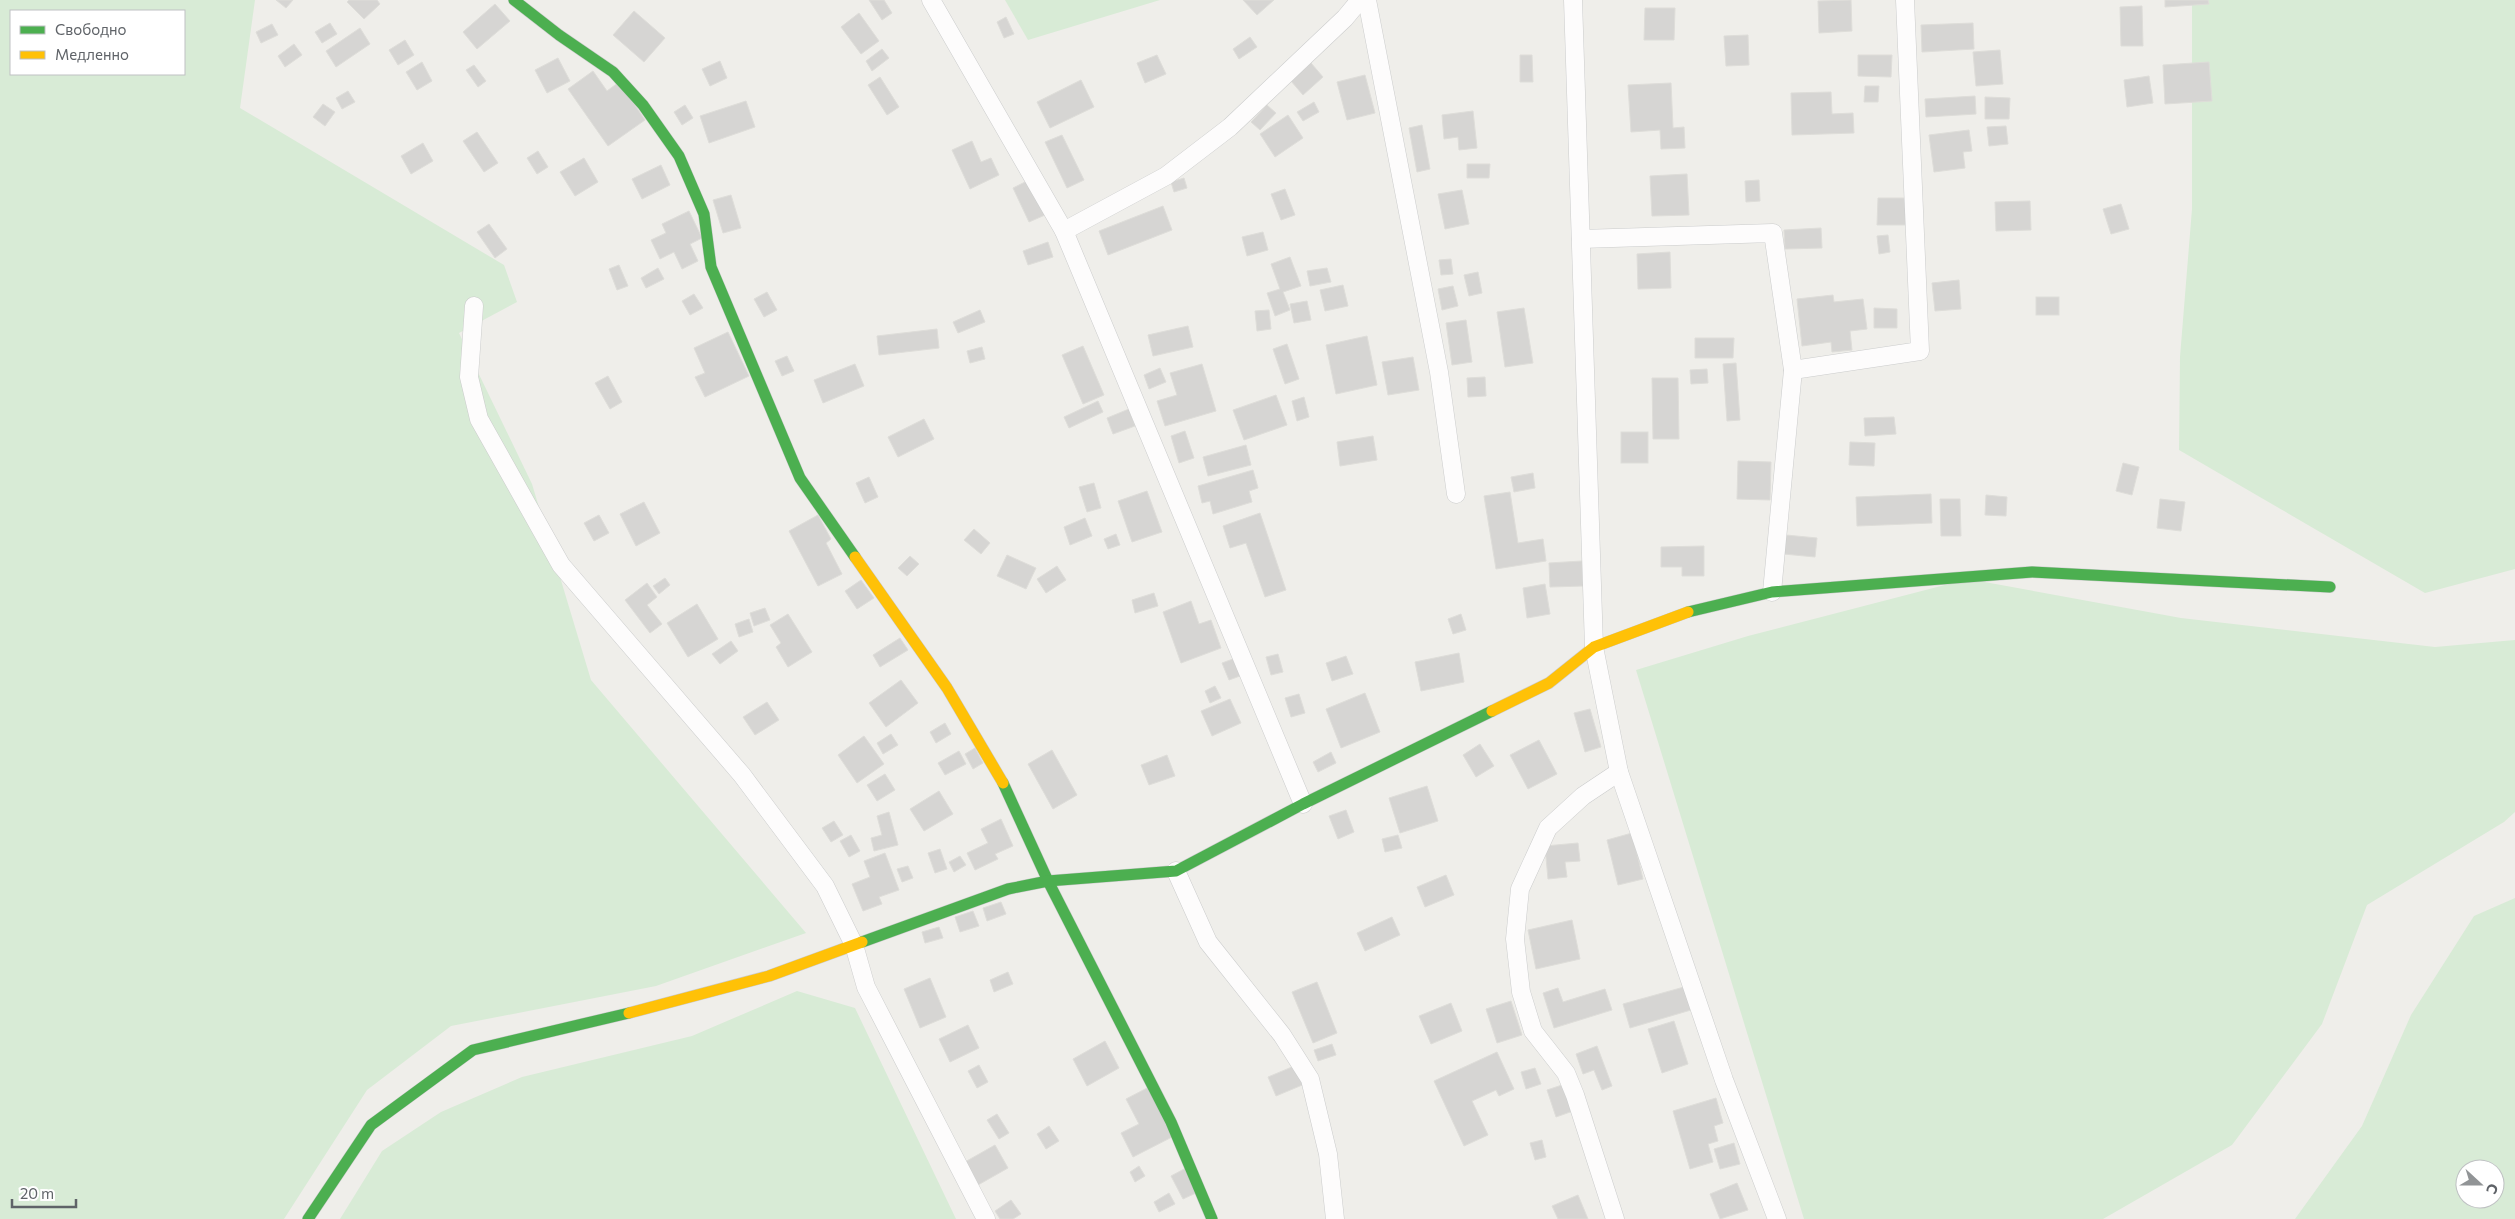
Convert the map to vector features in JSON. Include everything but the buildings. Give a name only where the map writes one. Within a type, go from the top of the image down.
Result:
[{"type":"street","points":[[514,0],[613,72],[643,105],[679,156],[704,214],[710,267],[800,478],[947,688],[999,775],[1048,881],[1171,1122],[1212,1219]]},
{"type":"street","points":[[931,0],[1064,231],[1303,804]]},
{"type":"street","points":[[1064,231],[1166,176],[1230,127],[1345,18],[1360,0]]},
{"type":"street","points":[[1368,0],[1439,372],[1456,494]]},
{"type":"street","points":[[1573,0],[1594,648],[1619,772],[1724,1080],[1777,1219]]},
{"type":"street","points":[[1793,370],[1920,351],[1905,0]]},
{"type":"street","points":[[1581,238],[1773,233],[1793,370],[1772,592]]},
{"type":"street","points":[[474,306],[469,377],[479,419],[561,565],[742,775],[825,886],[854,945],[866,987],[986,1219]]},
{"type":"street","points":[[308,1219],[370,1124],[473,1050],[601,1018],[643,1010],[769,976],[1008,888],[1048,881],[1176,871],[1303,804],[1549,683],[1594,648],[1686,612],[1772,592],[2032,572],[2330,587]]},
{"type":"street","points":[[1615,1219],[1576,1095],[1566,1073],[1533,1032],[1521,992],[1515,938],[1520,889],[1548,828],[1583,796],[1619,772]]},
{"type":"street","points":[[1176,871],[1208,942],[1282,1035],[1310,1079],[1328,1154],[1335,1219]]},
{"type":"green space","points":[[0,0],[255,0],[240,108],[504,265],[517,302],[459,333],[532,484],[591,680],[806,933],[656,986],[451,1026],[367,1090],[284,1219],[0,1219]]},
{"type":"green space","points":[[1005,0],[1160,0],[1028,40]]},
{"type":"green space","points":[[2192,0],[2515,0],[2515,569],[2425,593],[2179,450],[2180,357],[2192,209]]},
{"type":"green space","points":[[1968,579],[2181,618],[2435,647],[2515,640],[2515,812],[2504,822],[2367,905],[2322,1024],[2232,1145],[2103,1219],[1804,1219],[1636,670],[1748,636]]},
{"type":"green space","points":[[2515,898],[2515,1219],[2295,1219],[2362,1126],[2411,1015],[2474,916]]},
{"type":"green space","points":[[797,991],[855,1008],[956,1219],[340,1219],[382,1151],[441,1112],[522,1077],[692,1036]]},
{"type":"traffic: fast","points":[[514,0],[559,35],[613,72],[643,105],[679,156],[704,214],[711,267],[800,478],[855,557]]},
{"type":"traffic: fast","points":[[1688,612],[1772,592],[2032,572],[2330,587]]},
{"type":"traffic: fast","points":[[862,942],[1008,889],[1048,881],[1176,871],[1303,804],[1492,711]]},
{"type":"traffic: fast","points":[[1003,783],[1048,881],[1171,1122],[1212,1219]]},
{"type":"traffic: fast","points":[[308,1219],[371,1125],[473,1050],[629,1013]]},
{"type":"traffic: slow","points":[[855,557],[947,688],[1003,783]]},
{"type":"traffic: slow","points":[[1492,711],[1549,683],[1594,647],[1688,612]]},
{"type":"traffic: slow","points":[[629,1013],[769,976],[862,942]]}]
